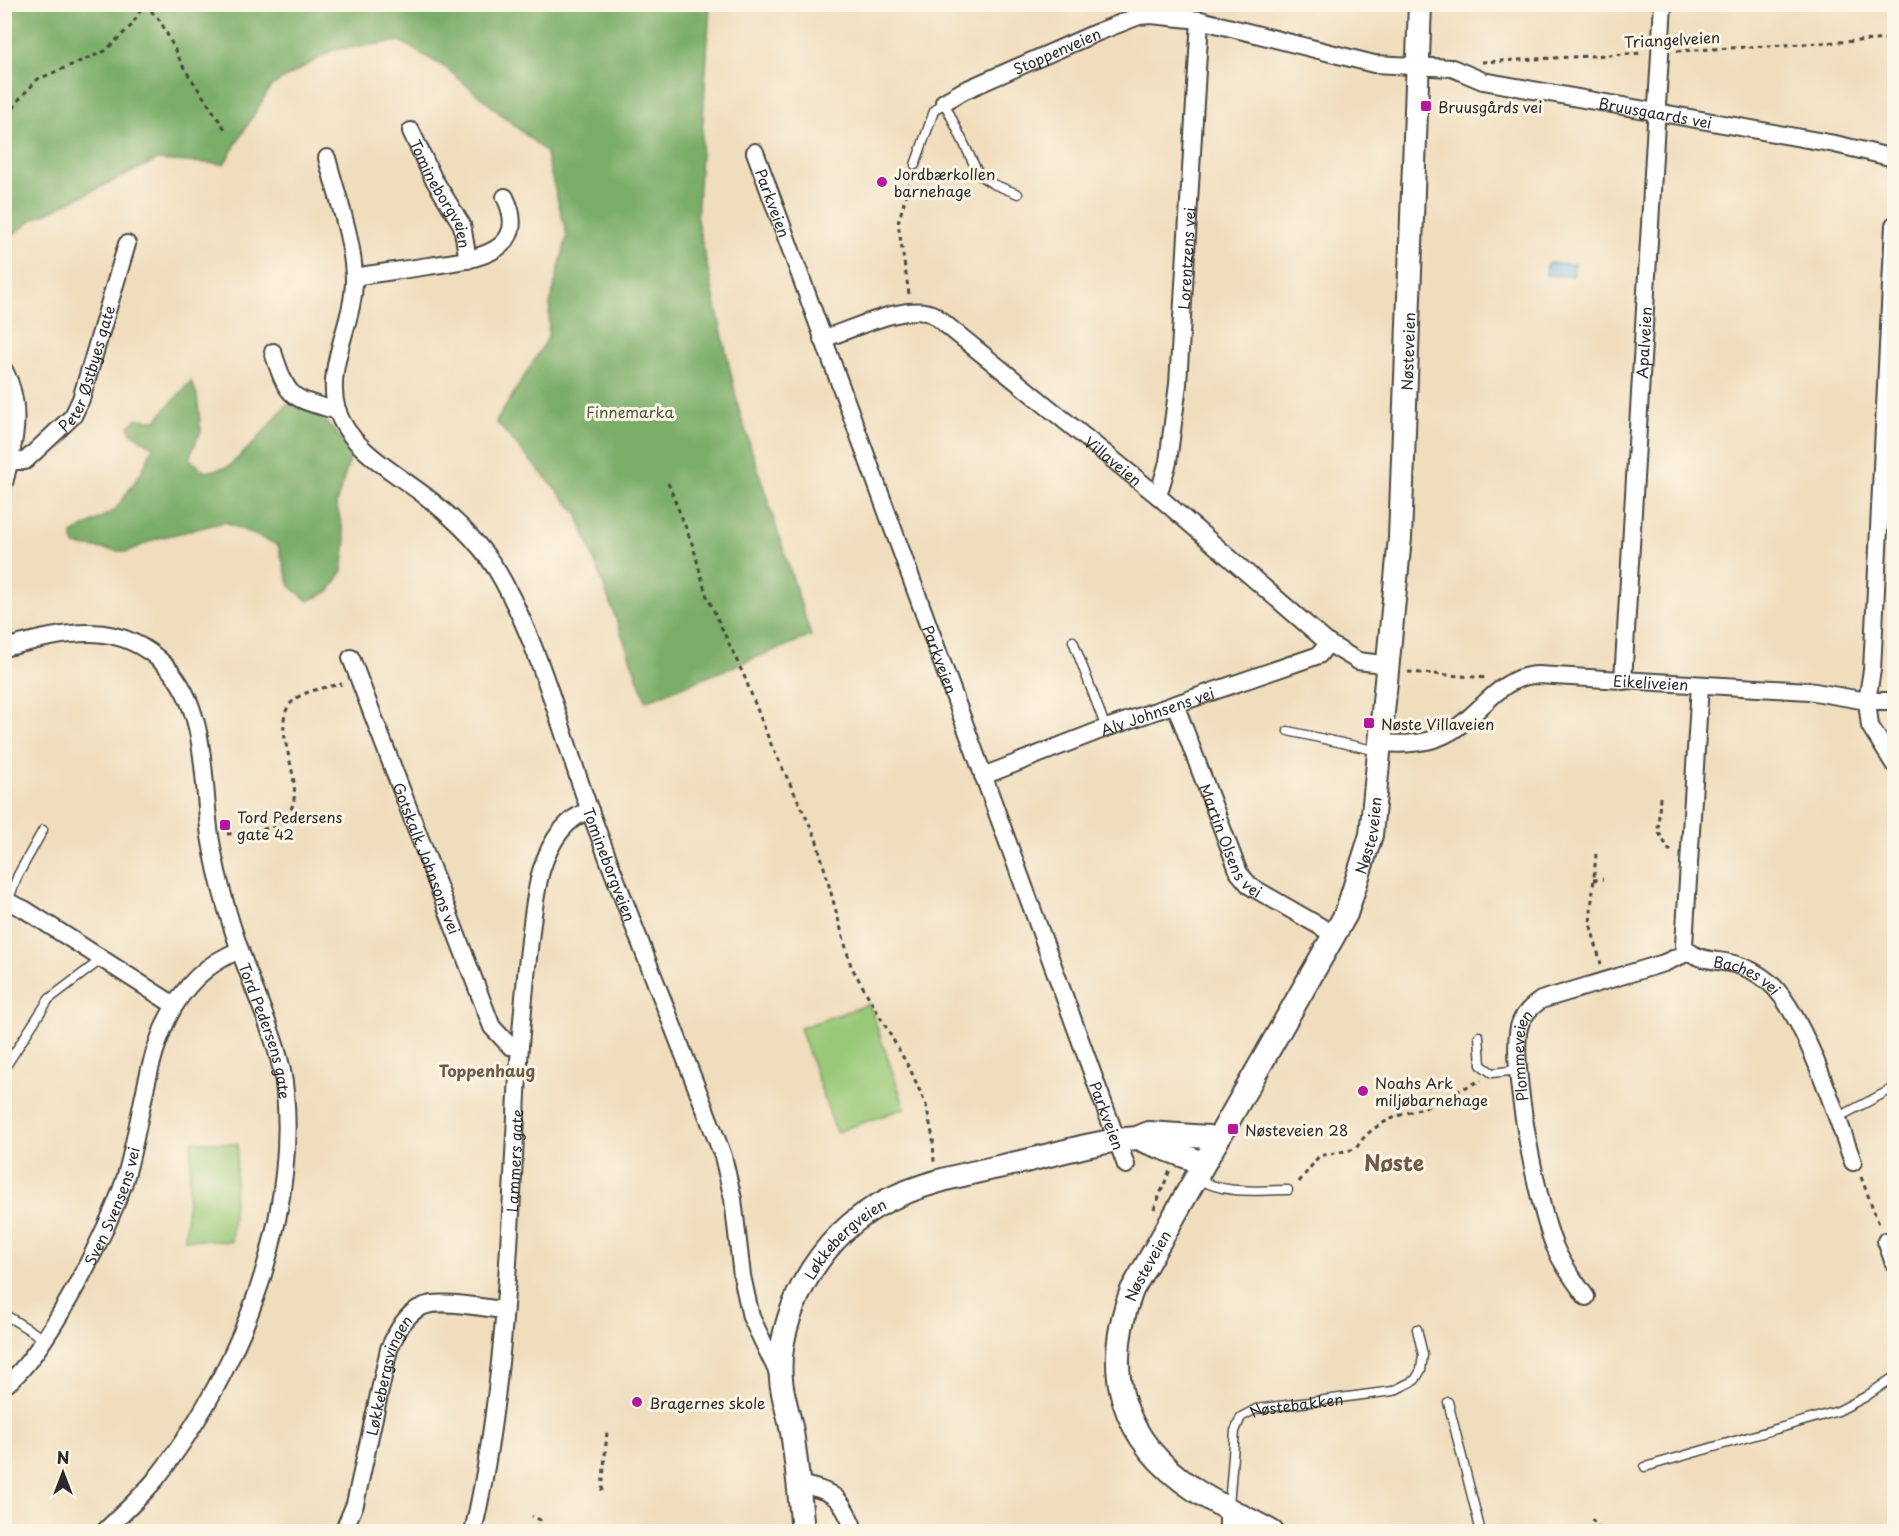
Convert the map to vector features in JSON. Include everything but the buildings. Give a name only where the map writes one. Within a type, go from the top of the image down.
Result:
[{"type":"main road","name":"Nøsteveien","points":[[1272,1532],[1228,1520],[1153,1452],[1136,1429],[1124,1406],[1117,1376],[1118,1332],[1132,1290],[1335,935],[1352,899],[1368,852],[1382,747],[1399,669],[1400,538],[1420,4]]},
{"type":"main road","name":"Løkkebergveien","points":[[803,1532],[799,1484],[781,1378],[786,1322],[797,1295],[827,1247],[854,1219],[903,1192],[935,1182],[1149,1133],[1208,1137],[1216,1141]]},
{"type":"main road","points":[[1126,1139],[1199,1170]]},
{"type":"street","name":"Apalveien","points":[[1623,681],[1659,113],[1663,4]]},
{"type":"street","name":"Stoppenveien","points":[[944,102],[974,86],[1139,16],[1166,15],[1200,20],[1374,64],[1418,66]]},
{"type":"street","name":"Lorentzens vei","points":[[1158,496],[1168,462],[1178,384],[1200,20]]},
{"type":"street","name":"Bruusgaards vei","points":[[1418,66],[1452,68],[1483,81],[1835,144],[1894,158]]},
{"type":"street","name":"Tomineborgveien","points":[[411,130],[434,178],[462,225],[468,260]]},
{"type":"street","name":"Parkveien","points":[[754,152],[983,776],[1126,1139],[1126,1165]]},
{"type":"street","name":"Tomineborgveien","points":[[327,158],[345,225],[354,277],[353,299],[334,380],[338,411],[354,438],[379,462],[458,524],[485,553],[516,605],[547,684],[590,810],[723,1156],[733,1199],[742,1276],[751,1317],[781,1378]]},
{"type":"street","name":"Tomineborgveien","points":[[354,277],[468,260],[494,251],[508,236],[512,216],[505,197]]},
{"type":"street","points":[[1894,225],[1872,670],[1867,702],[1870,726],[1894,764]]},
{"type":"street","name":"Peter Østbyes gate","points":[[10,461],[25,461],[73,416],[84,388],[127,243]]},
{"type":"street","name":"Villaveien","points":[[915,311],[928,312],[969,341],[1158,496],[1328,643],[1358,661],[1399,669]]},
{"type":"street","points":[[822,339],[898,314],[915,311]]},
{"type":"street","points":[[273,352],[290,394],[299,400],[338,411]]},
{"type":"street","points":[[4,370],[14,395],[17,418],[4,483]]},
{"type":"street","name":"Tord Pedersens gate","points":[[4,648],[71,632],[90,631],[129,641],[166,666],[184,693],[197,728],[210,836],[218,876],[240,950],[276,1046],[285,1091],[286,1155],[277,1219],[257,1294],[225,1367],[193,1426],[154,1481],[104,1532]]},
{"type":"street","name":"Alv Johnsens vei","points":[[983,776],[1106,728],[1319,655],[1328,643]]},
{"type":"street","name":"Gotskalk Johnsons vei","points":[[351,658],[492,1027],[510,1046],[519,1046]]},
{"type":"street","name":"Eikeliveien","points":[[1515,679],[1538,675],[1809,691],[1867,702],[1894,701]]},
{"type":"street","points":[[1382,747],[1412,743],[1448,734],[1515,679]]},
{"type":"street","points":[[1689,952],[1684,945],[1683,932],[1700,685]]},
{"type":"street","name":"Martin Olsens vei","points":[[1174,704],[1239,873],[1250,886],[1335,935]]},
{"type":"street","name":"Lammers gate","points":[[473,1532],[490,1451],[503,1310],[519,1046],[530,937],[542,871],[550,848],[566,824],[576,815],[590,810]]},
{"type":"street","points":[[6,901],[174,1005]]},
{"type":"street","name":"Sven Svensens vei","points":[[4,1386],[27,1365],[91,1256],[124,1180],[153,1058],[174,1005],[186,986],[204,969],[240,950]]},
{"type":"street","name":"Plommeveien","points":[[1586,1297],[1563,1263],[1543,1212],[1518,1070],[1519,1026],[1534,1005],[1541,1000],[1664,963],[1689,952]]},
{"type":"street","name":"Baches vei","points":[[1689,952],[1755,972],[1771,985],[1797,1023],[1853,1162]]},
{"type":"street","points":[[1886,1241],[1894,1263]]},
{"type":"street","name":"Løkkebergsvingen","points":[[344,1532],[355,1503],[389,1348],[397,1332],[408,1317],[424,1305],[503,1310]]},
{"type":"street","points":[[799,1484],[828,1491],[840,1501],[855,1532]]},
{"type":"lane","name":"Stoppenveien","points":[[915,165],[934,111],[944,102]]},
{"type":"lane","points":[[944,102],[979,175],[993,184],[1018,194]]},
{"type":"lane","points":[[1073,641],[1106,728]]},
{"type":"lane","points":[[1288,731],[1382,747]]},
{"type":"lane","points":[[6,901],[42,830]]},
{"type":"lane","points":[[4,1069],[49,999],[102,959]]},
{"type":"lane","points":[[1479,1036],[1481,1065],[1492,1073],[1518,1070]]},
{"type":"lane","points":[[1837,1118],[1894,1088]]},
{"type":"lane","points":[[1199,1170],[1216,1189],[1227,1191],[1288,1190]]},
{"type":"lane","points":[[4,1314],[44,1339]]},
{"type":"lane","name":"Nøstebakken","points":[[1228,1520],[1235,1431],[1241,1417],[1246,1412],[1267,1407],[1393,1391],[1415,1380],[1421,1370],[1423,1354],[1417,1329]]},
{"type":"lane","points":[[1645,1467],[1838,1411],[1865,1397],[1894,1377]]},
{"type":"lane","points":[[1448,1402],[1481,1532]]},
{"type":"path","points":[[4,124],[20,98],[38,79],[105,51],[132,25],[144,4],[161,22],[184,68],[225,129]]},
{"type":"path","name":"Triangelveien","points":[[1452,68],[1468,63],[1894,39]]},
{"type":"path","points":[[915,165],[898,224],[906,282],[915,311]]},
{"type":"path","points":[[669,483],[693,546],[706,594],[740,667],[770,742],[816,838],[851,966],[911,1071],[926,1105],[933,1138],[935,1182]]},
{"type":"path","points":[[1399,669],[1515,679]]},
{"type":"path","points":[[210,836],[270,827],[284,818],[293,805],[295,791],[284,724],[287,709],[295,698],[311,691],[360,681]]},
{"type":"path","points":[[1660,797],[1658,831],[1669,850],[1689,850]]},
{"type":"path","points":[[1596,854],[1590,923],[1606,980]]},
{"type":"path","points":[[1593,880],[1603,879]]},
{"type":"path","points":[[1306,1174],[1319,1156],[1356,1149],[1363,1136],[1376,1125],[1445,1101],[1454,1093],[1492,1073]]},
{"type":"path","points":[[1853,1162],[1886,1241]]},
{"type":"path","points":[[1160,1170],[1169,1173]]},
{"type":"path","points":[[602,1491],[607,1432]]},
{"type":"path","points":[[527,1532],[539,1525],[540,1520],[532,1516]]},
{"type":"path","points":[[1592,1519],[1600,1532]]},
{"type":"path","points":[[589,1532],[600,1527],[600,1521]]},
{"type":"green space","name":"Finnemarka","points":[[5,4],[710,5],[697,220],[739,410],[811,636],[646,701],[577,513],[496,422],[548,338],[550,304],[567,236],[545,151],[446,68],[400,41],[333,50],[271,86],[224,164],[157,160],[32,220],[5,241]]},
{"type":"green space","points":[[191,381],[197,395],[201,431],[189,458],[205,472],[228,467],[254,443],[287,404],[310,412],[325,421],[352,453],[336,504],[346,541],[342,571],[330,591],[308,601],[290,586],[278,545],[225,522],[155,539],[127,552],[74,545],[72,534],[115,510],[141,473],[153,447],[131,433],[129,426],[137,419],[156,420]]},
{"type":"green space","points":[[869,1004],[905,1108],[836,1132],[800,1028]]},
{"type":"green space","points":[[192,1141],[238,1144],[231,1242],[185,1239]]},
{"type":"water","points":[[1547,263],[1574,264],[1573,276],[1546,275]]},
{"type":"place","name":"Bruusgårds vei","points":[[1426,106]]},
{"type":"place","name":"Jordbærkollen barnehage","points":[[882,182]]},
{"type":"place","name":"Nøste Villaveien","points":[[1369,723]]},
{"type":"place","name":"Tord Pedersens gate 42","points":[[225,825]]},
{"type":"place","name":"Noahs Ark miljøbarnehage","points":[[1363,1091]]},
{"type":"place","name":"Nøsteveien 28","points":[[1233,1129]]},
{"type":"place","name":"Bragernes skole","points":[[637,1402]]},
{"type":"district","name":"Toppenhaug","points":[[487,1070]]},
{"type":"district","name":"Nøste","points":[[1394,1162]]}]
